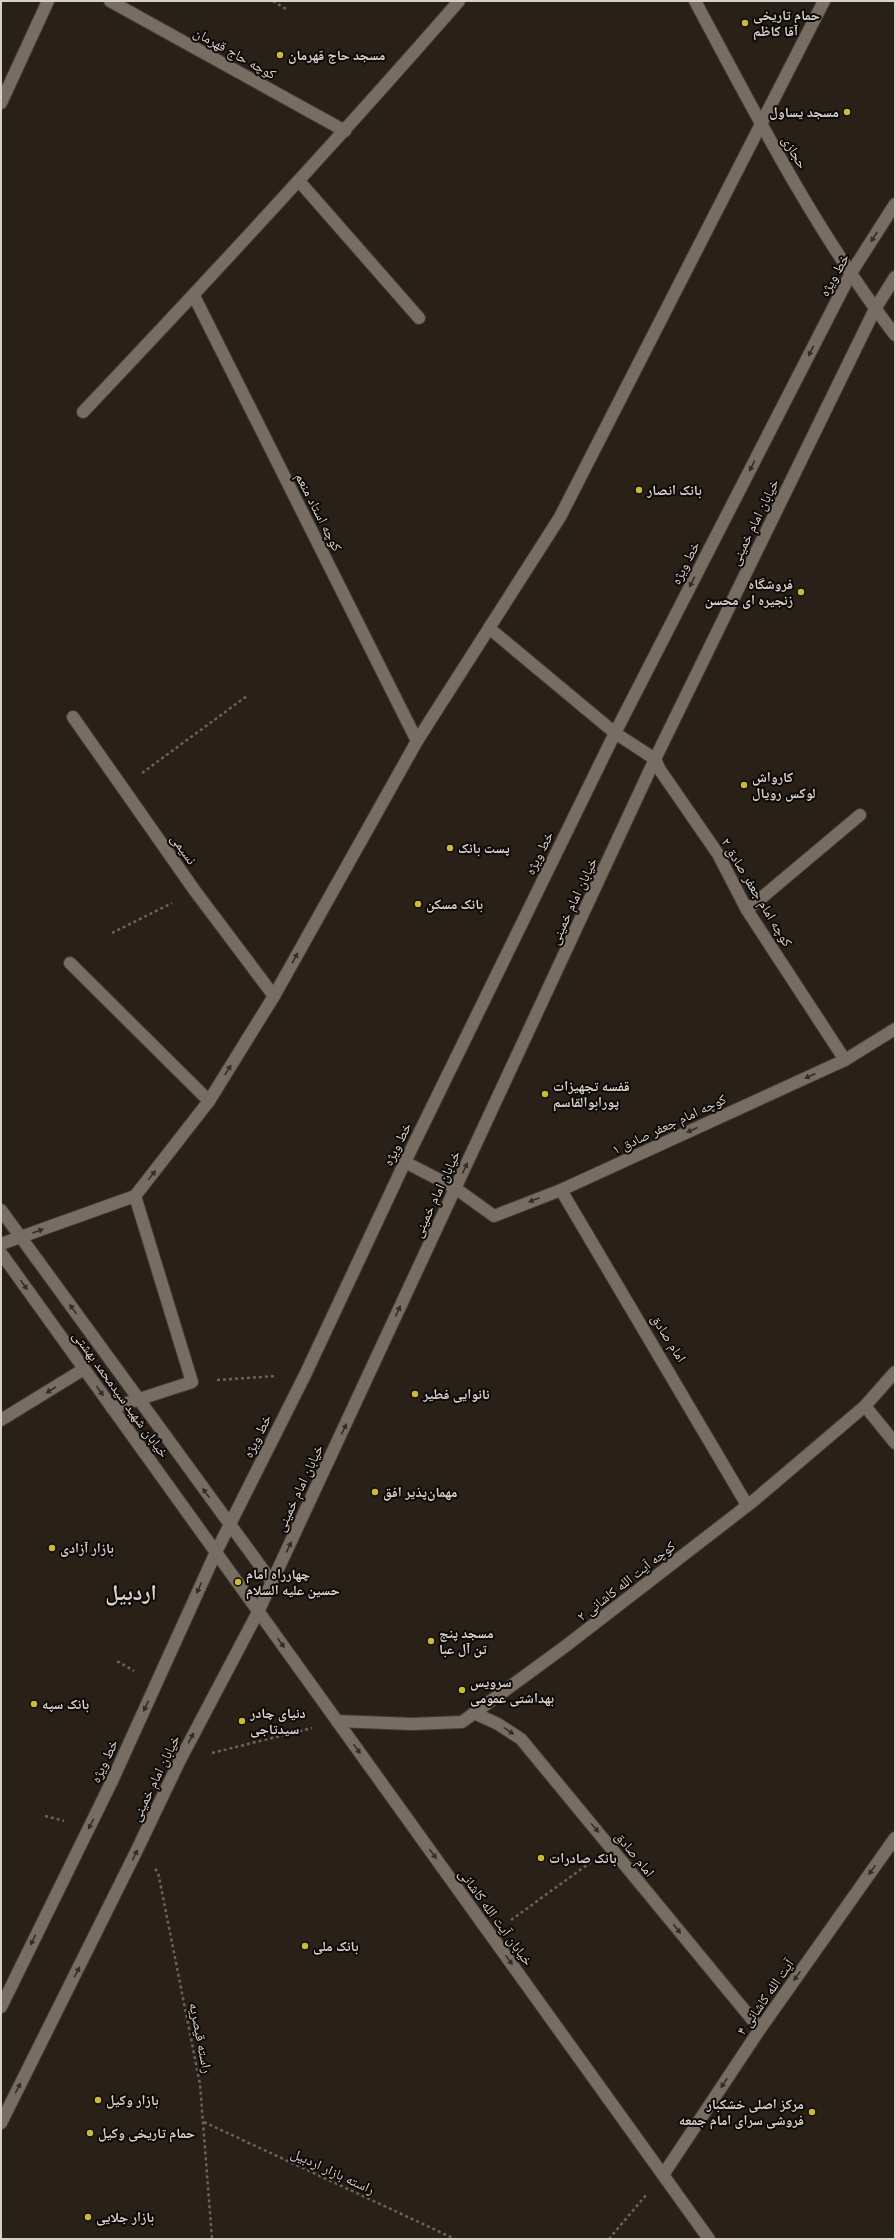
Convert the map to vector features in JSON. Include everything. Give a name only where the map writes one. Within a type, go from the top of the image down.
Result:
[{"type":"street","points":[[1,103],[48,1]]},
{"type":"street","name":"کوچه حاج قهرمان","points":[[110,1],[345,131]]},
{"type":"street","points":[[83,412],[194,296],[345,131],[459,1]]},
{"type":"street","name":"حجازی","points":[[696,1],[760,124],[851,273],[875,309],[895,335]]},
{"type":"street","points":[[1,1244],[135,1196],[209,1101],[274,996],[417,741],[560,517],[824,1]]},
{"type":"street","points":[[299,181],[419,318]]},
{"type":"street","name":"خط ویژه","points":[[1,2006],[112,1781],[229,1525],[615,734],[851,273],[895,204]]},
{"type":"street","name":"خیابان امام خمینی","points":[[1,2123],[136,1852],[178,1762],[258,1612],[655,759],[875,309],[895,277]]},
{"type":"street","name":"کوچه استاد منعم","points":[[194,296],[417,741]]},
{"type":"street","points":[[489,628],[615,734],[655,759]]},
{"type":"street","name":"نسیمی","points":[[73,717],[195,891],[274,996]]},
{"type":"street","name":"کوچه امام جعفر صادق ۲","points":[[655,759],[660,770],[718,854],[747,910],[845,1060]]},
{"type":"street","points":[[747,910],[860,816]]},
{"type":"street","points":[[70,963],[209,1101]]},
{"type":"street","name":"کوچه امام جعفر صادق ۱","points":[[455,1188],[494,1216],[560,1190],[845,1060],[895,1029]]},
{"type":"street","points":[[405,1162],[455,1188]]},
{"type":"street","name":"امام صادق","points":[[560,1190],[750,1504]]},
{"type":"street","points":[[112,1408],[192,1382],[135,1196]]},
{"type":"street","points":[[1,1210],[272,1582]]},
{"type":"street","name":"خیابان شهید سیدمحمد بهشتی","points":[[1,1253],[258,1612]]},
{"type":"street","points":[[1,1420],[84,1369]]},
{"type":"street","name":"کوچه آیت الله کاشانی ۲","points":[[337,1721],[412,1724],[462,1722],[567,1645],[750,1504],[865,1406],[895,1372]]},
{"type":"street","points":[[865,1406],[895,1443]]},
{"type":"street","name":"خیابان آیت الله کاشانی","points":[[258,1612],[709,2239]]},
{"type":"street","name":"امام صادق","points":[[474,1713],[498,1724],[521,1739],[760,2029]]},
{"type":"street","name":"آیت الله کاشانی ۴","points":[[663,2175],[760,2029],[895,1838]]},
{"type":"path","points":[[273,1],[286,9]]},
{"type":"path","points":[[122,787],[247,696]]},
{"type":"path","points":[[112,934],[195,891]]},
{"type":"path","points":[[192,1382],[304,1374]]},
{"type":"path","points":[[178,1762],[337,1721]]},
{"type":"path","points":[[491,1934],[611,1848]]},
{"type":"path","name":"راسته قیصریه","points":[[136,1852],[158,1872],[200,2084],[212,2239]]},
{"type":"path","name":"راسته بازار اردبیل","points":[[203,2122],[454,2239]]},
{"type":"path","points":[[609,2239],[663,2175]]},
{"type":"place","name":"حمام تاریخی آقا کاظم","points":[[745,23]]},
{"type":"place","name":"مسجد حاج قهرمان","points":[[280,55]]},
{"type":"place","name":"مسجد یساول","points":[[847,112]]},
{"type":"place","name":"بانک انصار","points":[[639,490]]},
{"type":"place","name":"فروشگاه زنجیره ای محسن","points":[[801,592]]},
{"type":"place","name":"کارواش لوکس رویال","points":[[744,785]]},
{"type":"place","name":"پست بانک","points":[[450,848]]},
{"type":"place","name":"بانک مسکن","points":[[418,904]]},
{"type":"place","name":"قفسه تجهیزات پورابوالقاسم","points":[[545,1094]]},
{"type":"place","name":"نانوایی فطیر","points":[[415,1394]]},
{"type":"place","name":"مهمان‌پذیر افق","points":[[375,1492]]},
{"type":"place","name":"بازار آزادی","points":[[52,1548]]},
{"type":"place","name":"چهارراه امام حسین علیه السلام","points":[[238,1582]]},
{"type":"place","name":"مسجد پنج تن آل عبا","points":[[431,1641]]},
{"type":"place","name":"سرویس بهداشتی عمومی","points":[[462,1690]]},
{"type":"place","name":"بانک سپه","points":[[34,1704]]},
{"type":"place","name":"دنیای چادر سیدتاجی","points":[[242,1721]]},
{"type":"place","name":"بانک صادرات","points":[[541,1858]]},
{"type":"place","name":"بانک ملی","points":[[305,1946]]},
{"type":"place","name":"بازار وکیل","points":[[98,2100]]},
{"type":"place","name":"مرکز اصلی خشکبار فروشی سرای امام جمعه","points":[[812,2112]]},
{"type":"place","name":"حمام تاریخی وکیل","points":[[90,2133]]},
{"type":"place","name":"بازار جلایی","points":[[88,2217]]},
{"type":"district","name":"اردبیل","points":[[131,1592]]}]
